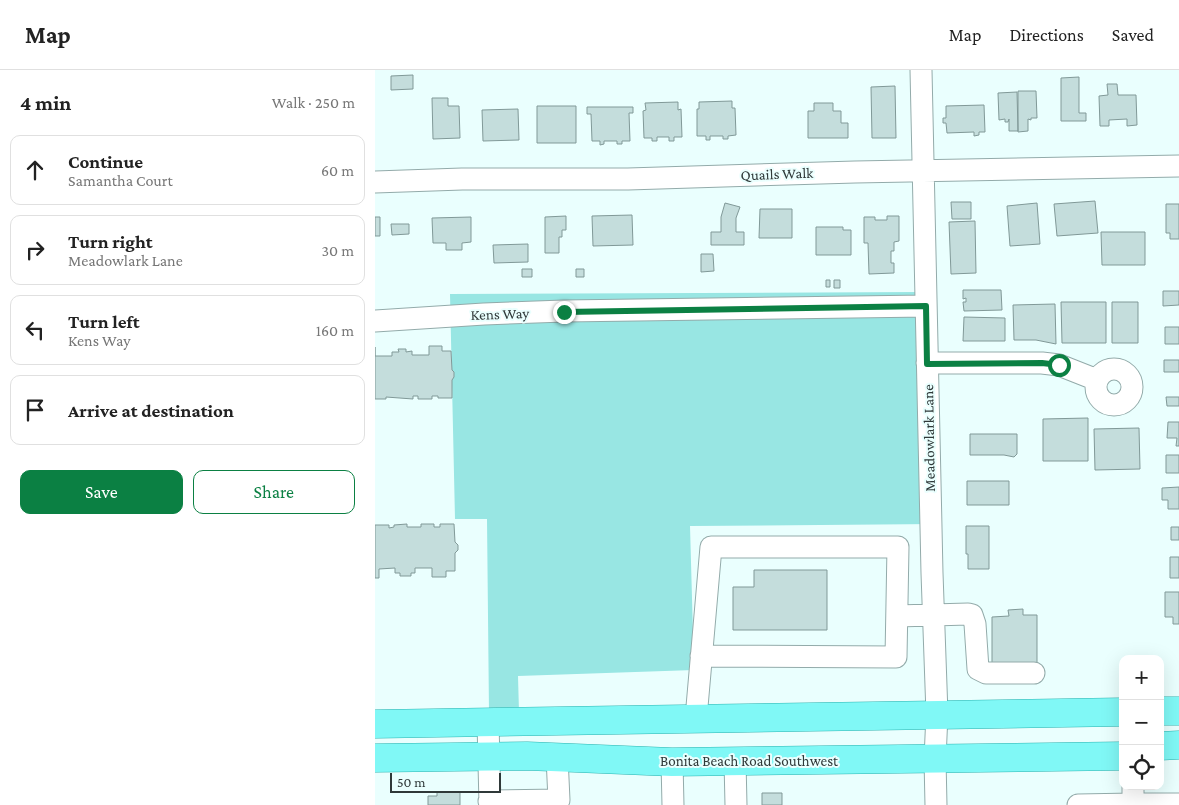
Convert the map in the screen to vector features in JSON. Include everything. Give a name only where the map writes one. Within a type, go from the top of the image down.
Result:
[{"type":"main road","points":[[1164,711],[1179,711]]},
{"type":"main road","points":[[375,724],[1119,712]]},
{"type":"main road","points":[[1164,746],[1179,745]]},
{"type":"main road","name":"Bonita Beach Road Southwest","points":[[375,758],[489,756],[672,762],[1119,756]]},
{"type":"main road","points":[[1164,756],[1179,756]]},
{"type":"street","name":"Meadowlark Lane","points":[[921,70],[937,714],[935,759],[936,805]]},
{"type":"street","name":"Quails Walk","points":[[375,182],[472,179],[628,179],[1179,166]]},
{"type":"street","name":"Kens Way","points":[[375,321],[534,312],[926,306]]},
{"type":"street","points":[[927,364],[1042,363],[1059,365],[1097,380]]},
{"type":"street","points":[[696,718],[701,656],[711,547],[898,547],[896,657],[701,656]]},
{"type":"street","points":[[897,616],[972,615],[975,624],[978,669],[982,672],[1034,673]]},
{"type":"street","points":[[488,722],[489,803],[559,800],[557,757]]},
{"type":"street","points":[[735,761],[736,805]]},
{"type":"street","points":[[672,762],[673,805]]},
{"type":"street","points":[[1133,790],[1133,804]]},
{"type":"street","points":[[1078,805],[1179,804]]},
{"type":"shaded area","points":[[922,292],[937,524],[690,526],[694,670],[518,676],[519,712],[489,713],[487,519],[455,519],[450,294]]},
{"type":"building","points":[[413,75],[413,89],[391,90],[391,76]]},
{"type":"building","points":[[1079,77],[1079,113],[1086,113],[1086,121],[1061,121],[1061,78]]},
{"type":"building","points":[[1107,84],[1117,84],[1118,95],[1136,95],[1137,125],[1127,126],[1127,119],[1109,120],[1109,126],[1100,126],[1099,96],[1108,95]]},
{"type":"building","points":[[895,86],[896,138],[872,138],[871,87]]},
{"type":"building","points":[[1018,91],[1036,91],[1037,118],[1028,119],[1028,131],[1018,132]]},
{"type":"building","points":[[1017,92],[1018,131],[1009,131],[1009,119],[1008,122],[1005,122],[1005,119],[999,120],[998,93]]},
{"type":"building","points":[[432,98],[448,98],[448,106],[459,106],[460,138],[433,139]]},
{"type":"building","points":[[732,101],[732,108],[735,108],[736,135],[728,136],[728,139],[723,139],[723,136],[710,136],[710,140],[706,140],[706,136],[697,136],[697,109],[699,109],[699,102]]},
{"type":"building","points":[[678,102],[678,110],[681,109],[682,137],[674,137],[674,141],[669,141],[669,137],[657,137],[657,141],[652,141],[652,138],[644,138],[643,111],[646,110],[645,103]]},
{"type":"building","points":[[814,103],[833,103],[833,111],[841,111],[841,123],[848,123],[848,138],[808,138],[808,111],[814,111]]},
{"type":"building","points":[[984,105],[985,132],[979,132],[979,135],[974,136],[974,132],[947,133],[946,123],[943,123],[943,118],[946,118],[946,106]]},
{"type":"building","points":[[537,106],[576,106],[576,143],[537,143]]},
{"type":"building","points":[[587,107],[633,107],[633,113],[629,113],[630,141],[622,141],[622,144],[617,144],[617,141],[604,141],[604,144],[600,145],[600,141],[592,141],[591,114],[587,114]]},
{"type":"building","points":[[518,109],[519,140],[483,141],[482,110]]},
{"type":"building","points":[[1095,201],[1098,233],[1057,236],[1054,204]]},
{"type":"building","points":[[951,202],[971,202],[971,219],[952,219]]},
{"type":"building","points":[[725,203],[740,207],[736,218],[736,232],[744,232],[744,245],[711,245],[711,232],[721,232],[721,217]]},
{"type":"building","points":[[1037,203],[1040,244],[1010,246],[1007,206]]},
{"type":"building","points":[[1166,204],[1179,204],[1179,239],[1170,239],[1170,233],[1166,233]]},
{"type":"building","points":[[760,209],[792,209],[792,238],[759,238]]},
{"type":"building","points":[[632,215],[633,245],[593,246],[592,216]]},
{"type":"building","points":[[566,216],[566,230],[562,230],[562,237],[559,237],[559,253],[545,253],[545,217]]},
{"type":"building","points":[[887,216],[899,216],[899,241],[894,242],[894,251],[891,251],[891,263],[894,263],[894,273],[869,274],[868,243],[864,243],[864,217],[875,217],[875,220],[887,220]]},
{"type":"building","points":[[375,217],[380,217],[380,236],[375,236]]},
{"type":"building","points":[[471,217],[471,242],[462,243],[462,250],[446,250],[446,243],[433,243],[432,218]]},
{"type":"building","points":[[975,221],[976,273],[951,274],[949,222]]},
{"type":"building","points":[[391,224],[409,224],[409,234],[392,235]]},
{"type":"building","points":[[816,227],[843,227],[843,230],[851,230],[851,255],[816,255]]},
{"type":"building","points":[[1101,232],[1145,232],[1145,265],[1102,265]]},
{"type":"building","points":[[528,244],[528,262],[494,263],[493,245]]},
{"type":"building","points":[[701,254],[713,254],[714,271],[701,272]]},
{"type":"building","points":[[522,269],[532,269],[532,277],[522,277]]},
{"type":"building","points":[[576,269],[584,269],[584,277],[576,277]]},
{"type":"building","points":[[826,280],[830,280],[830,287],[826,287]]},
{"type":"building","points":[[834,280],[840,280],[840,288],[834,288]]},
{"type":"building","points":[[963,290],[1001,290],[1002,310],[964,311],[963,302],[966,302],[966,298],[963,299]]},
{"type":"building","points":[[1163,291],[1179,291],[1179,305],[1163,306]]},
{"type":"building","points":[[1061,302],[1106,302],[1106,343],[1062,343]]},
{"type":"building","points":[[1112,302],[1138,302],[1138,343],[1112,343]]},
{"type":"building","points":[[1055,304],[1056,344],[1036,340],[1014,340],[1013,305]]},
{"type":"building","points":[[964,317],[1005,318],[1005,341],[963,341]]},
{"type":"building","points":[[1165,327],[1179,327],[1179,344],[1165,344]]},
{"type":"building","points":[[429,346],[442,346],[442,351],[451,351],[452,370],[454,372],[452,398],[432,396],[432,399],[418,399],[418,396],[413,396],[413,399],[386,397],[386,399],[375,399],[375,356],[392,356],[392,352],[399,352],[398,349],[406,349],[406,352],[412,351],[412,355],[429,355]]},
{"type":"building","points":[[1164,360],[1179,360],[1179,372],[1164,372]]},
{"type":"building","points":[[1166,397],[1179,397],[1179,406],[1167,406]]},
{"type":"building","points":[[1088,418],[1088,461],[1043,461],[1043,419]]},
{"type":"building","points":[[1168,422],[1179,422],[1179,446],[1176,446],[1177,438],[1167,438]]},
{"type":"building","points":[[1139,428],[1140,469],[1095,470],[1094,429]]},
{"type":"building","points":[[970,434],[1017,434],[1017,454],[1014,457],[1004,455],[970,455]]},
{"type":"building","points":[[1166,455],[1179,455],[1179,473],[1166,473]]},
{"type":"building","points":[[967,481],[1009,481],[1009,505],[967,505]]},
{"type":"building","points":[[1179,487],[1179,509],[1168,509],[1168,500],[1162,500],[1162,488]]},
{"type":"building","points":[[407,524],[407,527],[421,527],[421,524],[434,524],[434,527],[440,527],[440,524],[454,524],[455,542],[458,545],[458,550],[455,553],[455,571],[446,571],[446,577],[432,577],[432,568],[415,568],[415,573],[411,573],[411,576],[400,576],[400,573],[395,573],[395,568],[379,569],[379,578],[375,578],[375,525],[389,525],[389,528],[394,527],[394,525]]},
{"type":"building","points":[[966,526],[989,526],[989,569],[968,569]]},
{"type":"building","points":[[1171,527],[1179,527],[1179,540],[1171,540]]},
{"type":"building","points":[[1170,557],[1179,557],[1179,578],[1170,578]]},
{"type":"building","points":[[754,570],[827,570],[827,630],[733,630],[733,587],[754,587]]},
{"type":"building","points":[[1165,592],[1179,592],[1179,624],[1173,624],[1173,617],[1165,617]]},
{"type":"building","points":[[1023,609],[1023,615],[1037,615],[1037,663],[992,664],[992,617],[1009,616],[1008,610]]},
{"type":"building","points":[[437,792],[460,792],[460,805],[428,805],[428,796],[437,796]]},
{"type":"building","points":[[762,793],[782,793],[782,805],[762,805]]},
{"type":"route","points":[[564,312],[926,306],[927,364],[1042,363],[1059,365]]}]
